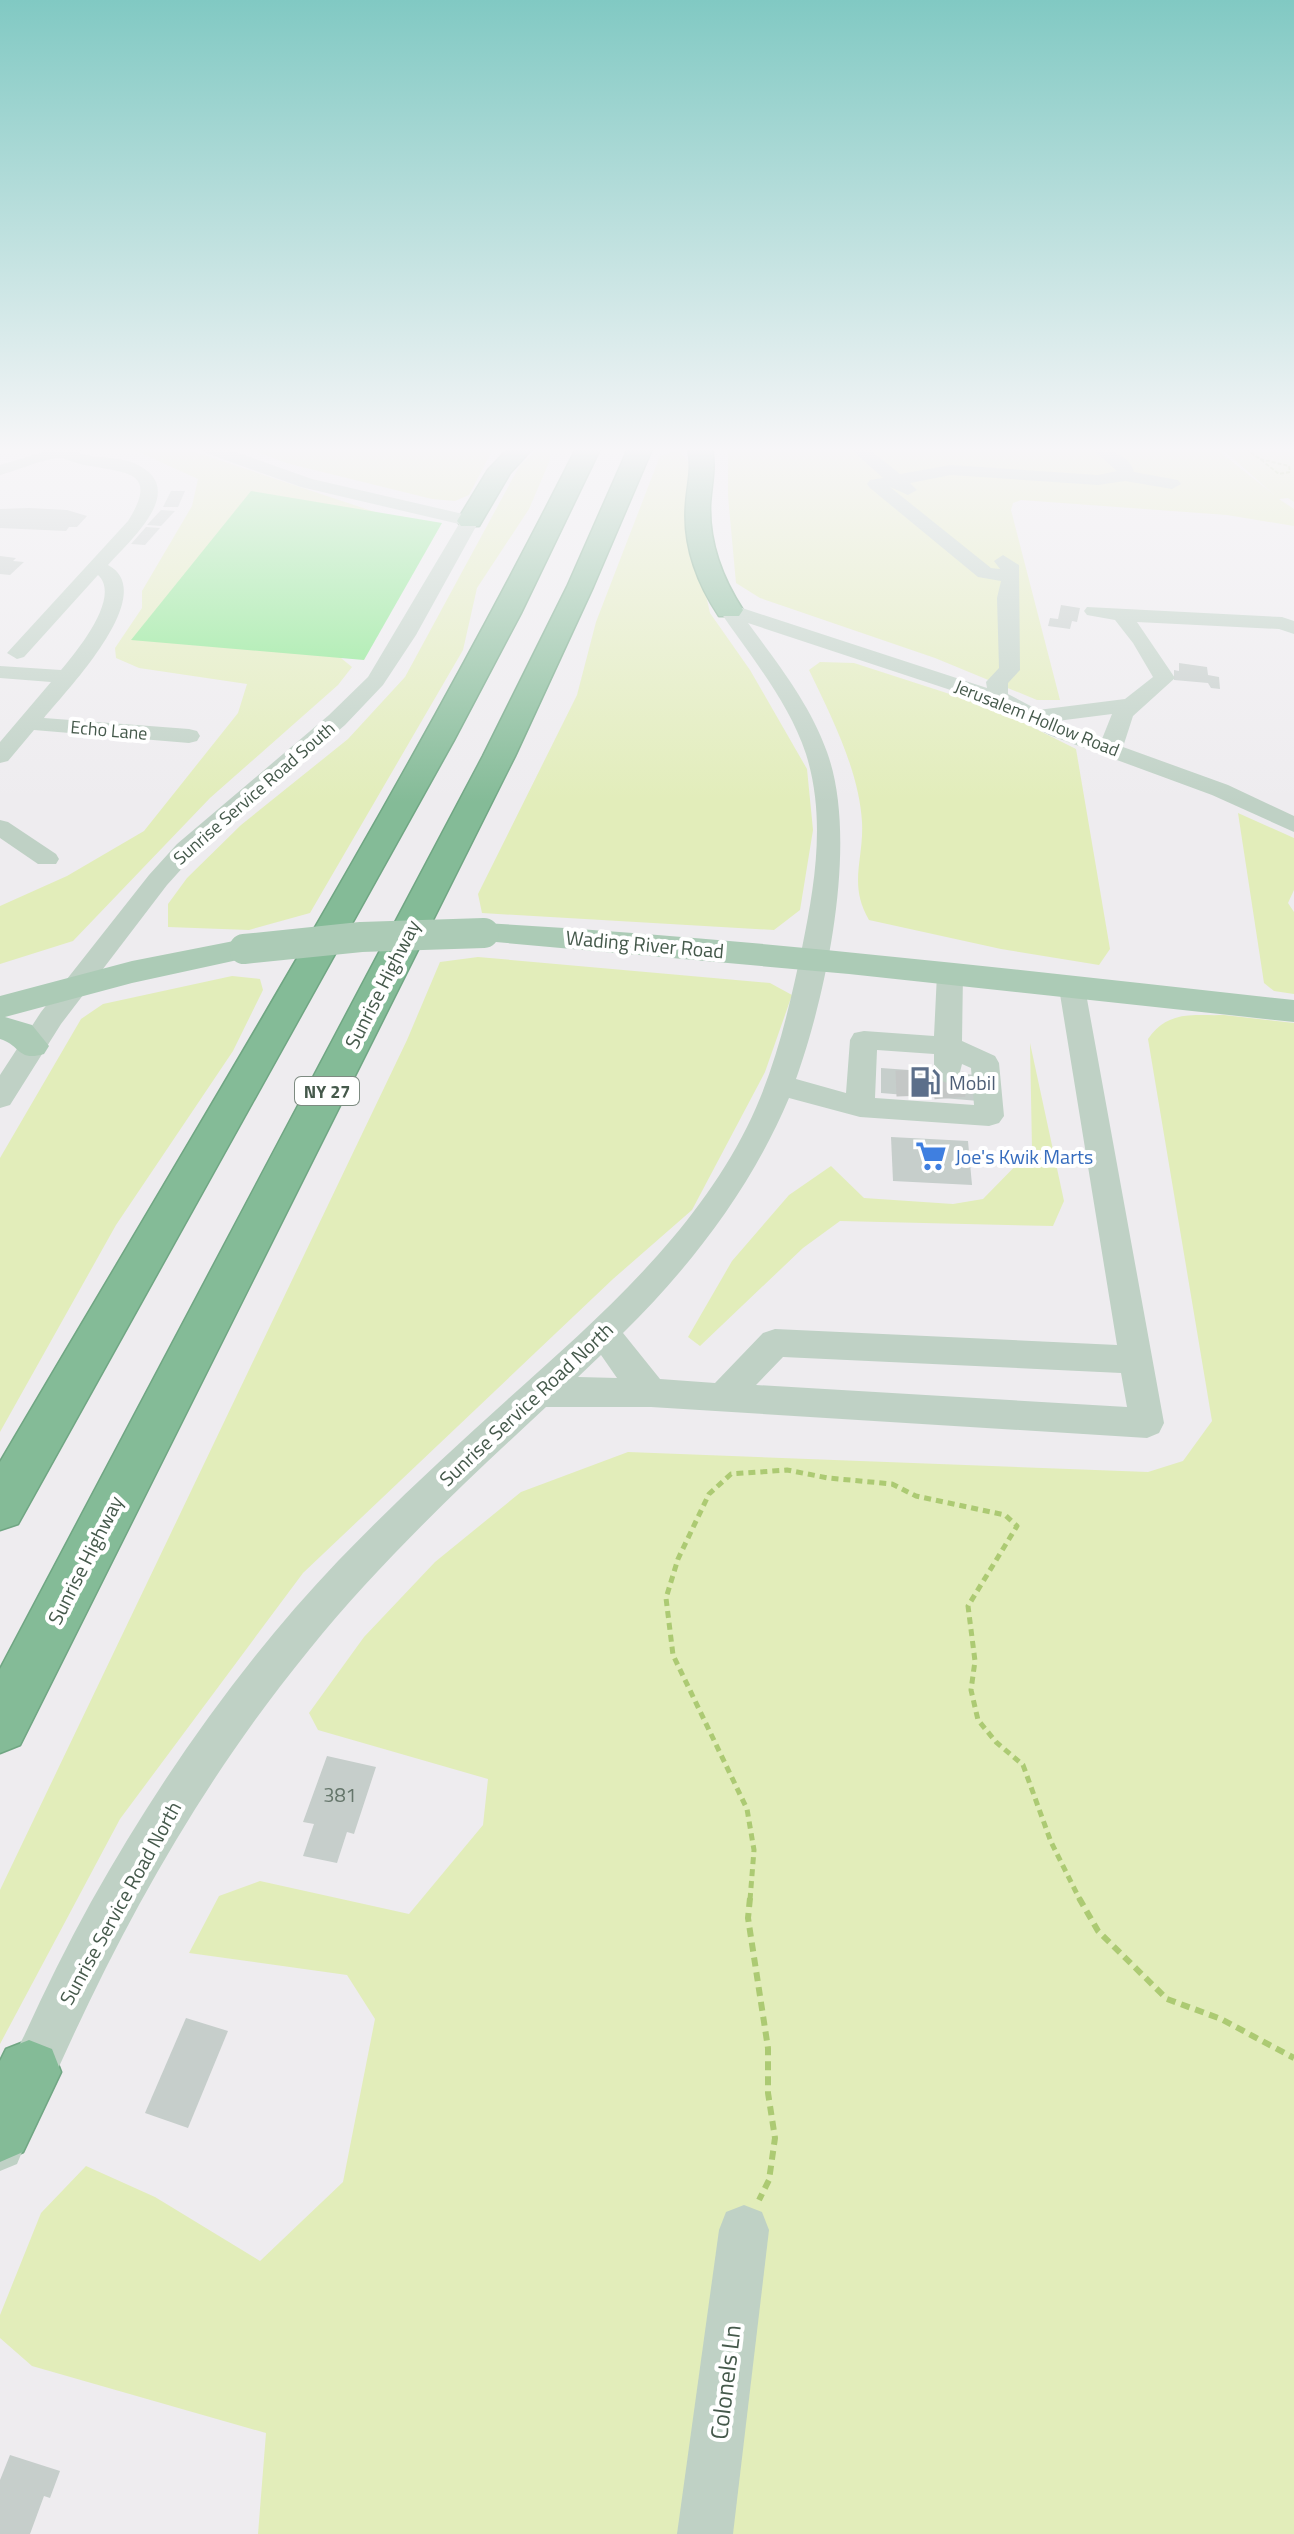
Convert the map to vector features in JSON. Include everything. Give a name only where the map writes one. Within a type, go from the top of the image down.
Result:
[{"type":"highway","points":[[0,1508],[439,740],[530,567]]},
{"type":"highway","name":"Sunrise Highway","points":[[0,1726],[499,756],[589,567]]},
{"type":"highway","points":[[707,567],[729,610]]},
{"type":"highway","points":[[0,2129],[29,2072]]},
{"type":"main road","name":"Wading River Road","points":[[0,1007],[76,985],[244,949],[346,938],[484,933],[586,938],[1294,1011]]},
{"type":"main road","points":[[0,1027],[20,1033],[32,1046]]},
{"type":"street","points":[[17,653],[94,567]]},
{"type":"street","name":"Echo Lane","points":[[0,756],[95,642],[113,608],[115,585],[110,574],[97,567]]},
{"type":"street","name":"Sunrise Service Road South","points":[[0,1098],[32,1046],[76,985],[186,849],[337,720],[376,681],[444,567]]},
{"type":"street","points":[[978,567],[985,573],[1011,582]]},
{"type":"street","points":[[996,694],[1015,690],[1028,676],[1016,639],[1019,598],[1011,582],[1009,567]]},
{"type":"street","name":"Jerusalem Hollow Road","points":[[729,610],[996,694],[1057,730],[1220,790],[1294,825]]},
{"type":"street","name":"Sunrise Service Road North","points":[[0,2147],[29,2072],[117,1899],[177,1799],[238,1710],[294,1638],[363,1560],[605,1331],[667,1267],[713,1208],[755,1141],[779,1085],[802,1010],[828,880],[830,805],[821,767],[793,704],[729,610]]},
{"type":"street","points":[[1094,611],[1282,623],[1294,628]]},
{"type":"street","points":[[1111,750],[1117,718],[1128,705],[1164,678],[1142,641],[1121,615]]},
{"type":"street","points":[[0,672],[66,677]]},
{"type":"street","points":[[1034,717],[1128,705]]},
{"type":"street","name":"Echo Lane","points":[[29,723],[189,736]]},
{"type":"street","points":[[0,827],[47,859]]},
{"type":"street","points":[[949,1083],[950,974]]},
{"type":"street","points":[[538,1393],[651,1393],[1147,1423],[1072,988]]},
{"type":"street","points":[[860,1107],[864,1040],[912,1080],[949,1083]]},
{"type":"street","points":[[779,1085],[860,1107],[912,1080],[949,1083]]},
{"type":"street","points":[[605,1331],[618,1355],[651,1393]]},
{"type":"street","points":[[722,1398],[775,1343],[1136,1360]]},
{"type":"street","name":"Colonels Ln","points":[[705,2534],[744,2230]]},
{"type":"path","points":[[744,2230],[769,2180],[775,2138],[768,2093],[768,2048],[748,1918],[754,1850],[747,1809],[673,1655],[666,1598],[678,1559],[709,1494],[731,1474],[787,1470],[828,1478],[892,1484],[916,1496],[1005,1515],[1017,1526],[968,1606],[975,1661],[971,1690],[978,1720],[996,1742],[1023,1765],[1068,1880],[1098,1931],[1167,1999],[1221,2019],[1294,2058]]},
{"type":"shaded area","points":[[156,567],[390,567],[330,649],[352,667],[338,685],[210,798],[73,941],[0,964],[0,906],[67,876],[144,831],[238,713],[247,684],[139,668],[116,658],[115,648],[142,608],[142,591]]},
{"type":"shaded area","points":[[190,567],[417,567],[364,660],[131,640]]},
{"type":"shaded area","points":[[465,567],[491,567],[477,588],[463,650],[310,913],[249,930],[168,927],[168,904],[187,878],[241,825],[348,739],[405,677]]},
{"type":"shaded area","points":[[617,567],[700,567],[710,613],[750,670],[807,769],[813,830],[800,910],[774,930],[482,913],[478,894],[577,695],[596,622]]},
{"type":"shaded area","points":[[735,567],[1026,567],[1060,700],[1037,700],[935,658],[760,598],[736,583]]},
{"type":"shaded area","points":[[820,662],[854,663],[996,709],[1076,749],[1110,949],[1099,965],[1001,949],[869,920],[859,895],[858,883],[862,836],[860,802],[843,744],[809,670]]},
{"type":"shaded area","points":[[1238,813],[1294,838],[1294,890],[1288,903],[1294,912],[1294,994],[1274,991],[1264,983]]},
{"type":"shaded area","points":[[478,957],[770,983],[792,995],[765,1072],[692,1210],[613,1279],[303,1573],[120,1819],[0,2044],[0,1890],[407,1040],[440,962]]},
{"type":"shaded area","points":[[232,976],[260,979],[263,990],[233,1051],[116,1225],[0,1432],[0,1158],[81,1019],[103,1004]]},
{"type":"shaded area","points":[[1191,1015],[1224,1015],[1294,1023],[1294,2534],[258,2534],[266,2433],[32,2366],[0,2338],[0,2315],[41,2213],[86,2166],[155,2197],[260,2261],[343,2182],[375,2019],[347,1975],[189,1953],[219,1896],[260,1881],[409,1914],[483,1825],[488,1779],[318,1730],[309,1713],[364,1637],[435,1562],[521,1492],[628,1452],[1148,1472],[1183,1461],[1212,1421],[1148,1039],[1172,1019]]},
{"type":"shaded area","points":[[1030,1043],[1064,1201],[1053,1226],[840,1221],[803,1248],[700,1346],[688,1337],[732,1261],[789,1195],[831,1166],[864,1198],[953,1204],[983,1199],[1032,1149]]},
{"type":"building","points":[[0,567],[18,567],[10,575],[0,574]]},
{"type":"building","points":[[1061,605],[1080,608],[1077,622],[1072,621],[1070,629],[1048,626],[1050,618],[1058,619]]},
{"type":"building","points":[[1179,663],[1207,667],[1208,675],[1219,677],[1220,689],[1211,688],[1208,683],[1174,680],[1174,670],[1179,671]]},
{"type":"building","points":[[881,1068],[978,1075],[979,1101],[881,1093]]},
{"type":"building","points":[[891,1137],[968,1141],[972,1185],[893,1181]]},
{"type":"building","points":[[327,1756],[376,1767],[354,1834],[347,1832],[337,1863],[303,1856],[314,1824],[303,1822]]},
{"type":"building","points":[[186,2018],[228,2031],[188,2128],[145,2113]]},
{"type":"building","points":[[10,2455],[60,2471],[50,2498],[44,2496],[30,2534],[0,2534],[0,2480]]},
{"type":"tunnel","points":[[911,1070],[912,1096]]},
{"type":"tunnel","points":[[948,1073],[950,1098]]},
{"type":"place","name":"Mobil","points":[[925,1082]]},
{"type":"place","name":"Joe's Kwik Marts","points":[[931,1156]]}]
